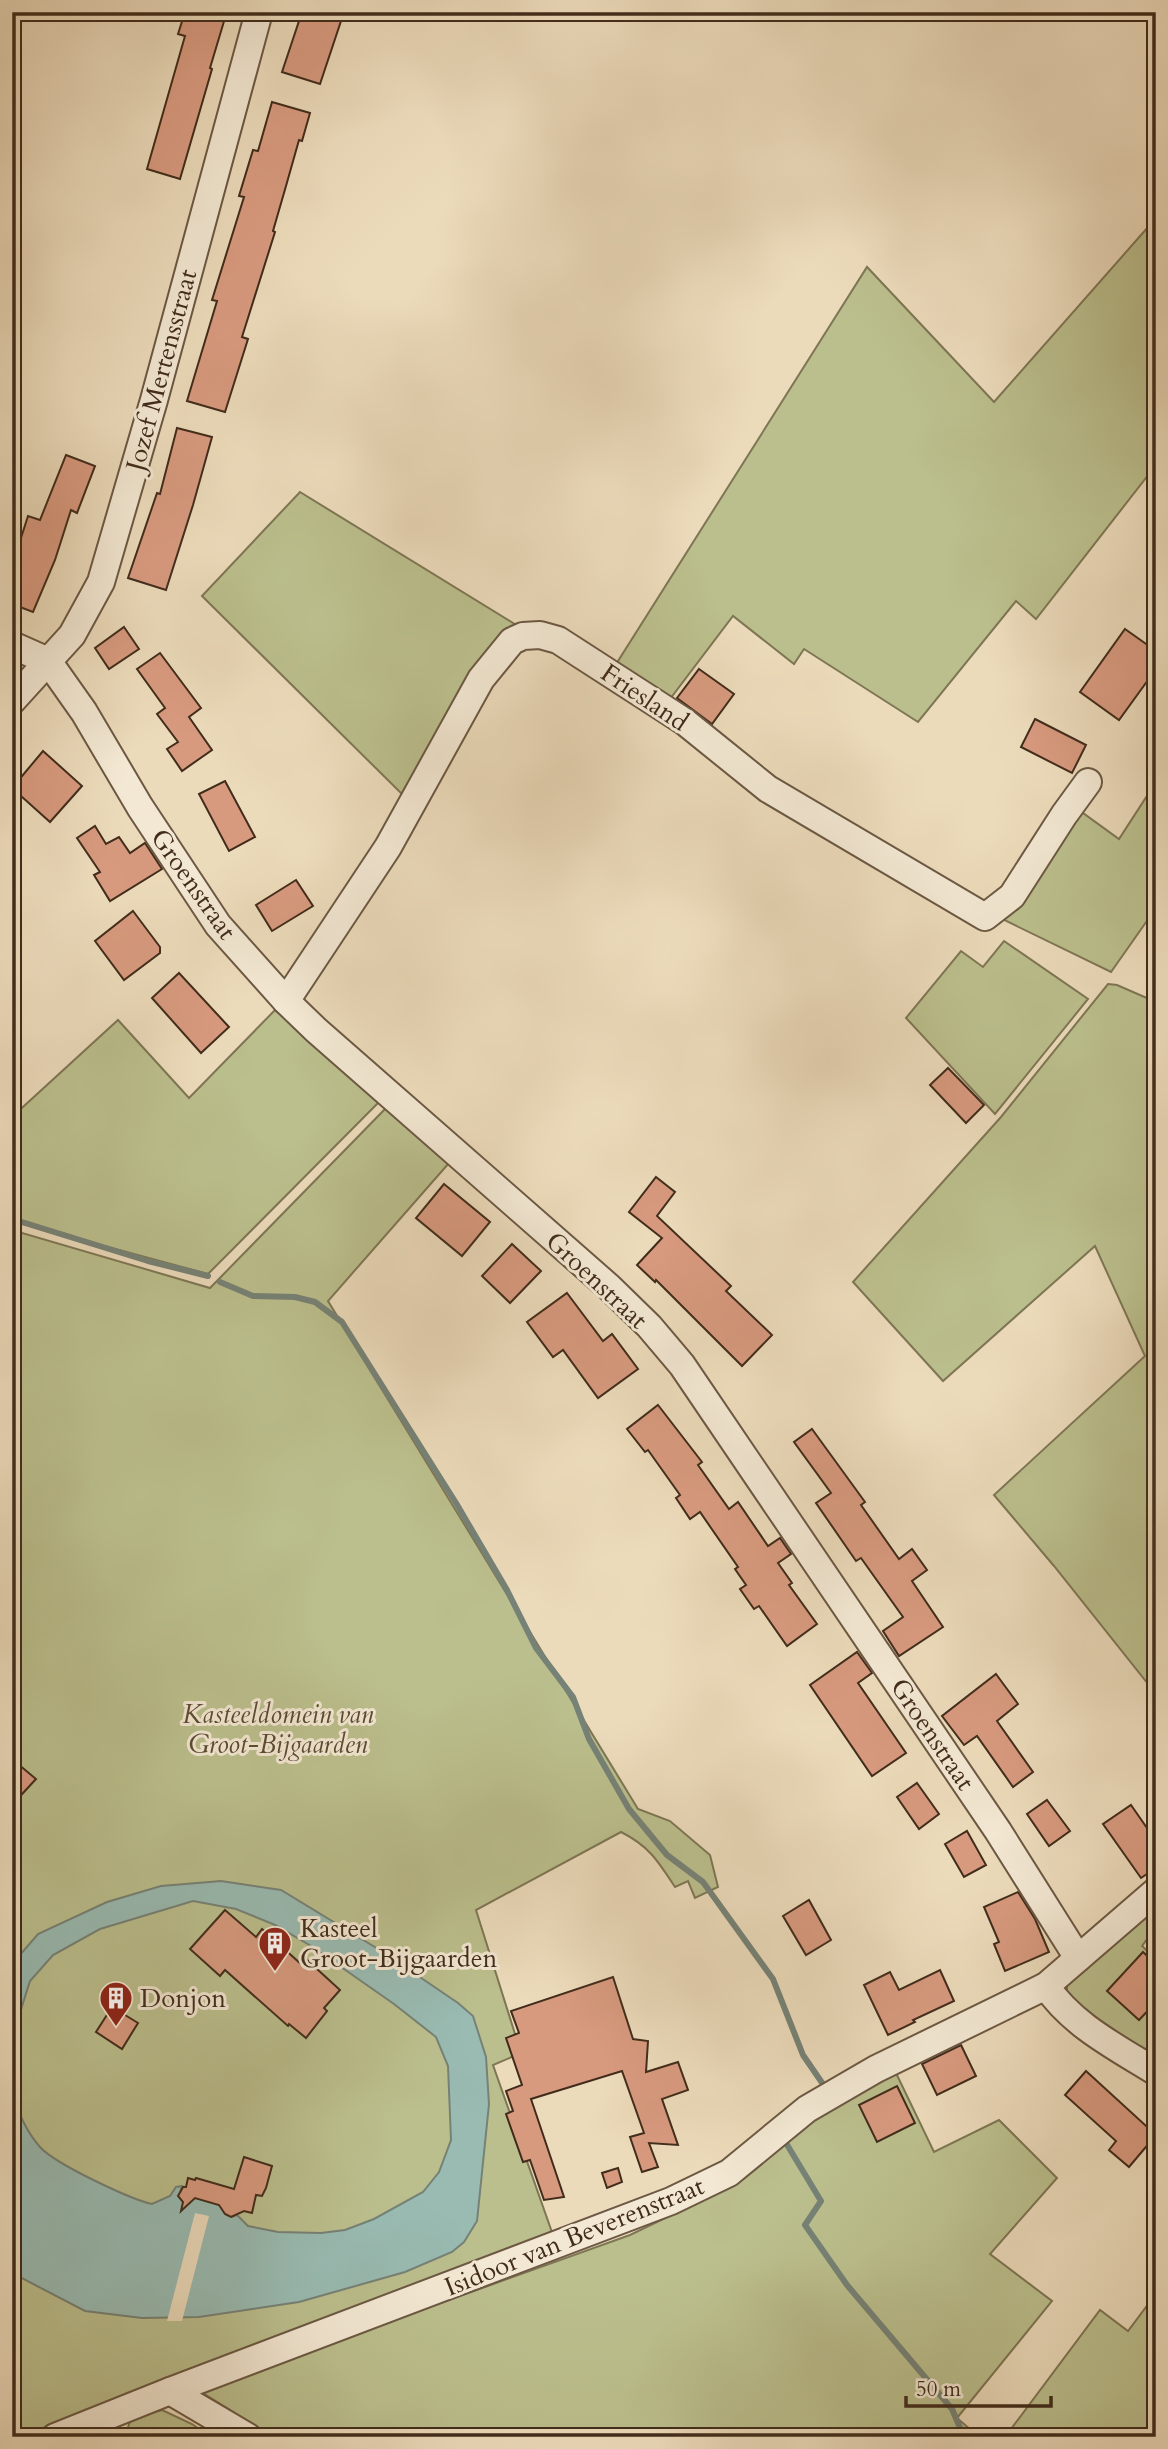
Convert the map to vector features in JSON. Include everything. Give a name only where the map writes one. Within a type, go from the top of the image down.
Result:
[{"type":"street","name":"Jozef Mertensstraat","points":[[12,701],[72,635],[101,582],[154,400],[259,12]]},
{"type":"street","name":"Friesland","points":[[286,1001],[388,847],[481,679],[512,641],[523,636],[540,635],[558,640],[685,722],[768,789],[985,917],[1012,896],[1088,782]]},
{"type":"street","points":[[12,645],[48,661]]},
{"type":"street","name":"Groenstraat","points":[[48,661],[84,712],[140,807],[218,925],[286,1001],[609,1287],[649,1326],[682,1365],[990,1819],[1078,1958]]},
{"type":"street","name":"Isidoor van Beverenstraat","points":[[55,2437],[170,2390],[671,2201],[729,2173],[807,2109],[876,2069],[1046,1986],[1156,1891]]},
{"type":"street","points":[[1046,1986],[1058,2004],[1082,2025],[1156,2072]]},
{"type":"street","points":[[170,2390],[248,2437]]},
{"type":"green space","points":[[1156,218],[1156,465],[1036,619],[1016,601],[918,722],[804,649],[794,664],[733,616],[667,703],[613,669],[867,267],[994,402]]},
{"type":"green space","points":[[300,492],[526,631],[409,801],[202,596]]},
{"type":"green space","points":[[1156,782],[1156,908],[1111,972],[996,916],[1076,808],[1119,839]]},
{"type":"green space","points":[[1004,941],[1088,999],[995,1114],[906,1018],[961,951],[983,967]]},
{"type":"green space","points":[[1108,984],[1117,985],[1156,1002],[1156,1694],[994,1495],[1145,1356],[1095,1246],[943,1381],[853,1282],[1001,1117]]},
{"type":"green space","points":[[277,1008],[380,1101],[208,1274],[12,1221],[12,1117],[118,1020],[189,1098]]},
{"type":"green space","name":"Kasteeldomein van Groot-Bijgaarden","points":[[388,1106],[449,1163],[328,1301],[638,1809],[670,1821],[710,1855],[718,1887],[695,1898],[688,1881],[675,1887],[652,1855],[621,1832],[476,1910],[521,2053],[493,2065],[554,2238],[19,2437],[12,2437],[12,1230],[210,1288]]},
{"type":"green space","points":[[1150,1906],[1154,1911],[1155,1922],[1152,1932],[1142,1946],[1156,1959],[1156,2065],[1092,2025],[1067,1992],[1067,1985]]},
{"type":"green space","points":[[895,2071],[934,2152],[999,2120],[1057,2178],[990,2254],[1052,2301],[957,2418],[979,2437],[273,2437],[198,2390],[630,2235],[726,2189],[799,2130],[812,2116]]},
{"type":"green space","points":[[1155,2295],[1156,2437],[1005,2437],[1100,2310],[1128,2331]]},
{"type":"green space","points":[[162,2410],[192,2424],[211,2437],[125,2437],[131,2418]]},
{"type":"water","points":[[221,1881],[281,1890],[383,1952],[473,2016],[486,2057],[489,2104],[477,2221],[464,2242],[452,2252],[405,2272],[299,2302],[199,2317],[142,2318],[85,2311],[12,2273],[12,2095],[27,2129],[40,2147],[76,2171],[152,2204],[170,2196],[176,2187],[182,2186],[179,2197],[184,2202],[194,2197],[224,2206],[227,2215],[237,2215],[248,2226],[278,2232],[321,2233],[345,2230],[374,2219],[423,2192],[439,2172],[451,2140],[448,2066],[436,2037],[311,1946],[275,1925],[236,1909],[193,1901],[100,1929],[53,1955],[30,1981],[12,2038],[12,1964],[38,1934],[107,1902],[161,1886]]},
{"type":"pier","points":[[195,2213],[209,2216],[182,2321],[167,2321]]},
{"type":"building","points":[[185,12],[206,12],[225,18],[180,179],[147,169],[185,36],[178,34]]},
{"type":"building","points":[[302,12],[344,12],[320,84],[282,72]]},
{"type":"building","points":[[272,102],[310,113],[302,141],[299,140],[273,231],[275,232],[242,337],[248,339],[225,412],[187,401],[217,301],[212,300],[244,197],[239,196],[253,150],[258,151]]},
{"type":"building","points":[[177,428],[212,437],[166,590],[128,578],[157,493],[160,494]]},
{"type":"building","points":[[66,455],[95,466],[77,513],[71,510],[55,560],[33,612],[12,604],[12,566],[28,516],[40,520]]},
{"type":"building","points":[[124,627],[139,649],[109,669],[95,648]]},
{"type":"building","points":[[1125,629],[1156,651],[1156,669],[1119,720],[1080,692]]},
{"type":"building","points":[[160,653],[201,708],[189,717],[212,750],[182,771],[167,749],[178,742],[157,714],[165,708],[137,669]]},
{"type":"building","points":[[699,669],[734,694],[712,724],[677,698]]},
{"type":"building","points":[[1035,719],[1086,745],[1072,773],[1021,747]]},
{"type":"building","points":[[43,751],[82,786],[50,822],[12,788]]},
{"type":"building","points":[[225,781],[255,837],[229,851],[199,794]]},
{"type":"building","points":[[95,826],[106,844],[119,837],[130,853],[145,843],[162,869],[110,901],[94,875],[100,872],[77,838]]},
{"type":"building","points":[[296,880],[313,906],[272,931],[256,905]]},
{"type":"building","points":[[133,911],[160,947],[160,953],[124,980],[95,941]]},
{"type":"building","points":[[179,973],[229,1027],[201,1053],[152,998]]},
{"type":"building","points":[[948,1068],[984,1105],[966,1123],[930,1085]]},
{"type":"building","points":[[656,1177],[675,1192],[657,1216],[731,1286],[726,1291],[772,1335],[742,1366],[656,1280],[655,1282],[637,1265],[662,1238],[629,1212]]},
{"type":"building","points":[[444,1184],[490,1222],[462,1256],[416,1218]]},
{"type":"building","points":[[512,1244],[541,1271],[510,1303],[482,1276]]},
{"type":"building","points":[[567,1293],[603,1341],[612,1334],[638,1369],[598,1398],[563,1350],[553,1357],[527,1322]]},
{"type":"building","points":[[658,1405],[702,1462],[698,1465],[729,1509],[738,1502],[768,1546],[780,1538],[791,1554],[778,1563],[792,1583],[789,1585],[817,1624],[787,1646],[759,1606],[754,1609],[740,1589],[746,1585],[735,1569],[738,1567],[700,1512],[690,1519],[676,1498],[680,1495],[648,1450],[645,1452],[627,1429]]},
{"type":"building","points":[[812,1429],[865,1502],[861,1505],[899,1559],[912,1549],[927,1570],[912,1581],[943,1627],[899,1656],[883,1631],[903,1617],[861,1558],[856,1561],[816,1503],[831,1493],[794,1442]]},
{"type":"building","points":[[857,1652],[872,1673],[858,1683],[906,1753],[872,1776],[810,1685]]},
{"type":"building","points":[[996,1674],[1018,1704],[997,1721],[1033,1772],[1013,1787],[977,1736],[964,1745],[942,1716]]},
{"type":"building","points":[[12,1759],[36,1779],[12,1805]]},
{"type":"building","points":[[917,1783],[939,1814],[919,1829],[897,1797]]},
{"type":"building","points":[[1047,1800],[1070,1831],[1049,1846],[1027,1814]]},
{"type":"building","points":[[1131,1805],[1156,1841],[1156,1868],[1141,1878],[1103,1824]]},
{"type":"building","points":[[967,1831],[986,1865],[964,1877],[945,1844]]},
{"type":"building","points":[[1018,1892],[1035,1919],[1049,1952],[1005,1971],[994,1944],[999,1942],[984,1907]]},
{"type":"building","points":[[809,1900],[831,1940],[806,1955],[783,1916]]},
{"type":"building","name":"Kasteel Groot-Bijgaarden","points":[[225,1910],[256,1937],[262,1929],[301,1964],[306,1959],[340,1990],[324,2008],[327,2011],[306,2038],[289,2024],[288,2026],[225,1970],[220,1976],[190,1949]]},
{"type":"building","points":[[1143,1952],[1156,1964],[1156,2002],[1139,2020],[1107,1991]]},
{"type":"building","points":[[940,1970],[954,2001],[888,2035],[864,1985],[890,1972],[899,1990]]},
{"type":"building","points":[[613,1977],[633,2039],[648,2041],[646,2072],[678,2062],[688,2090],[662,2099],[678,2145],[649,2143],[658,2167],[642,2172],[630,2137],[644,2133],[622,2071],[531,2099],[564,2197],[544,2200],[530,2160],[523,2162],[506,2114],[513,2111],[506,2091],[522,2085],[506,2038],[519,2033],[511,2011]]},
{"type":"building","name":"Donjon","points":[[112,2007],[138,2023],[122,2049],[96,2032]]},
{"type":"building","points":[[961,2045],[976,2076],[937,2095],[922,2064]]},
{"type":"building","points":[[1086,2071],[1156,2135],[1129,2167],[1109,2150],[1116,2141],[1065,2095]]},
{"type":"building","points":[[897,2086],[915,2123],[877,2142],[859,2105]]},
{"type":"building","points":[[244,2157],[272,2166],[262,2196],[256,2195],[252,2213],[244,2211],[231,2217],[225,2214],[219,2205],[195,2198],[181,2211],[183,2202],[178,2196],[183,2187],[186,2187],[188,2178],[234,2189]]},
{"type":"building","points":[[618,2168],[622,2182],[607,2188],[602,2173]]},
{"type":"waterway","points":[[12,1219],[148,1261],[208,1276]]},
{"type":"waterway","points":[[220,1282],[253,1296],[295,1297],[315,1302],[342,1322],[456,1503],[507,1590],[536,1648],[573,1697],[589,1739],[629,1809],[667,1855],[703,1882],[773,1979],[803,2055],[827,2090]]},
{"type":"waterway","points":[[783,2138],[821,2201],[805,2225],[847,2285],[952,2409],[964,2437]]},
{"type":"place","name":"Kasteel Groot-Bijgaarden","points":[[275,1973]]},
{"type":"place","name":"Donjon","points":[[116,2028]]}]
